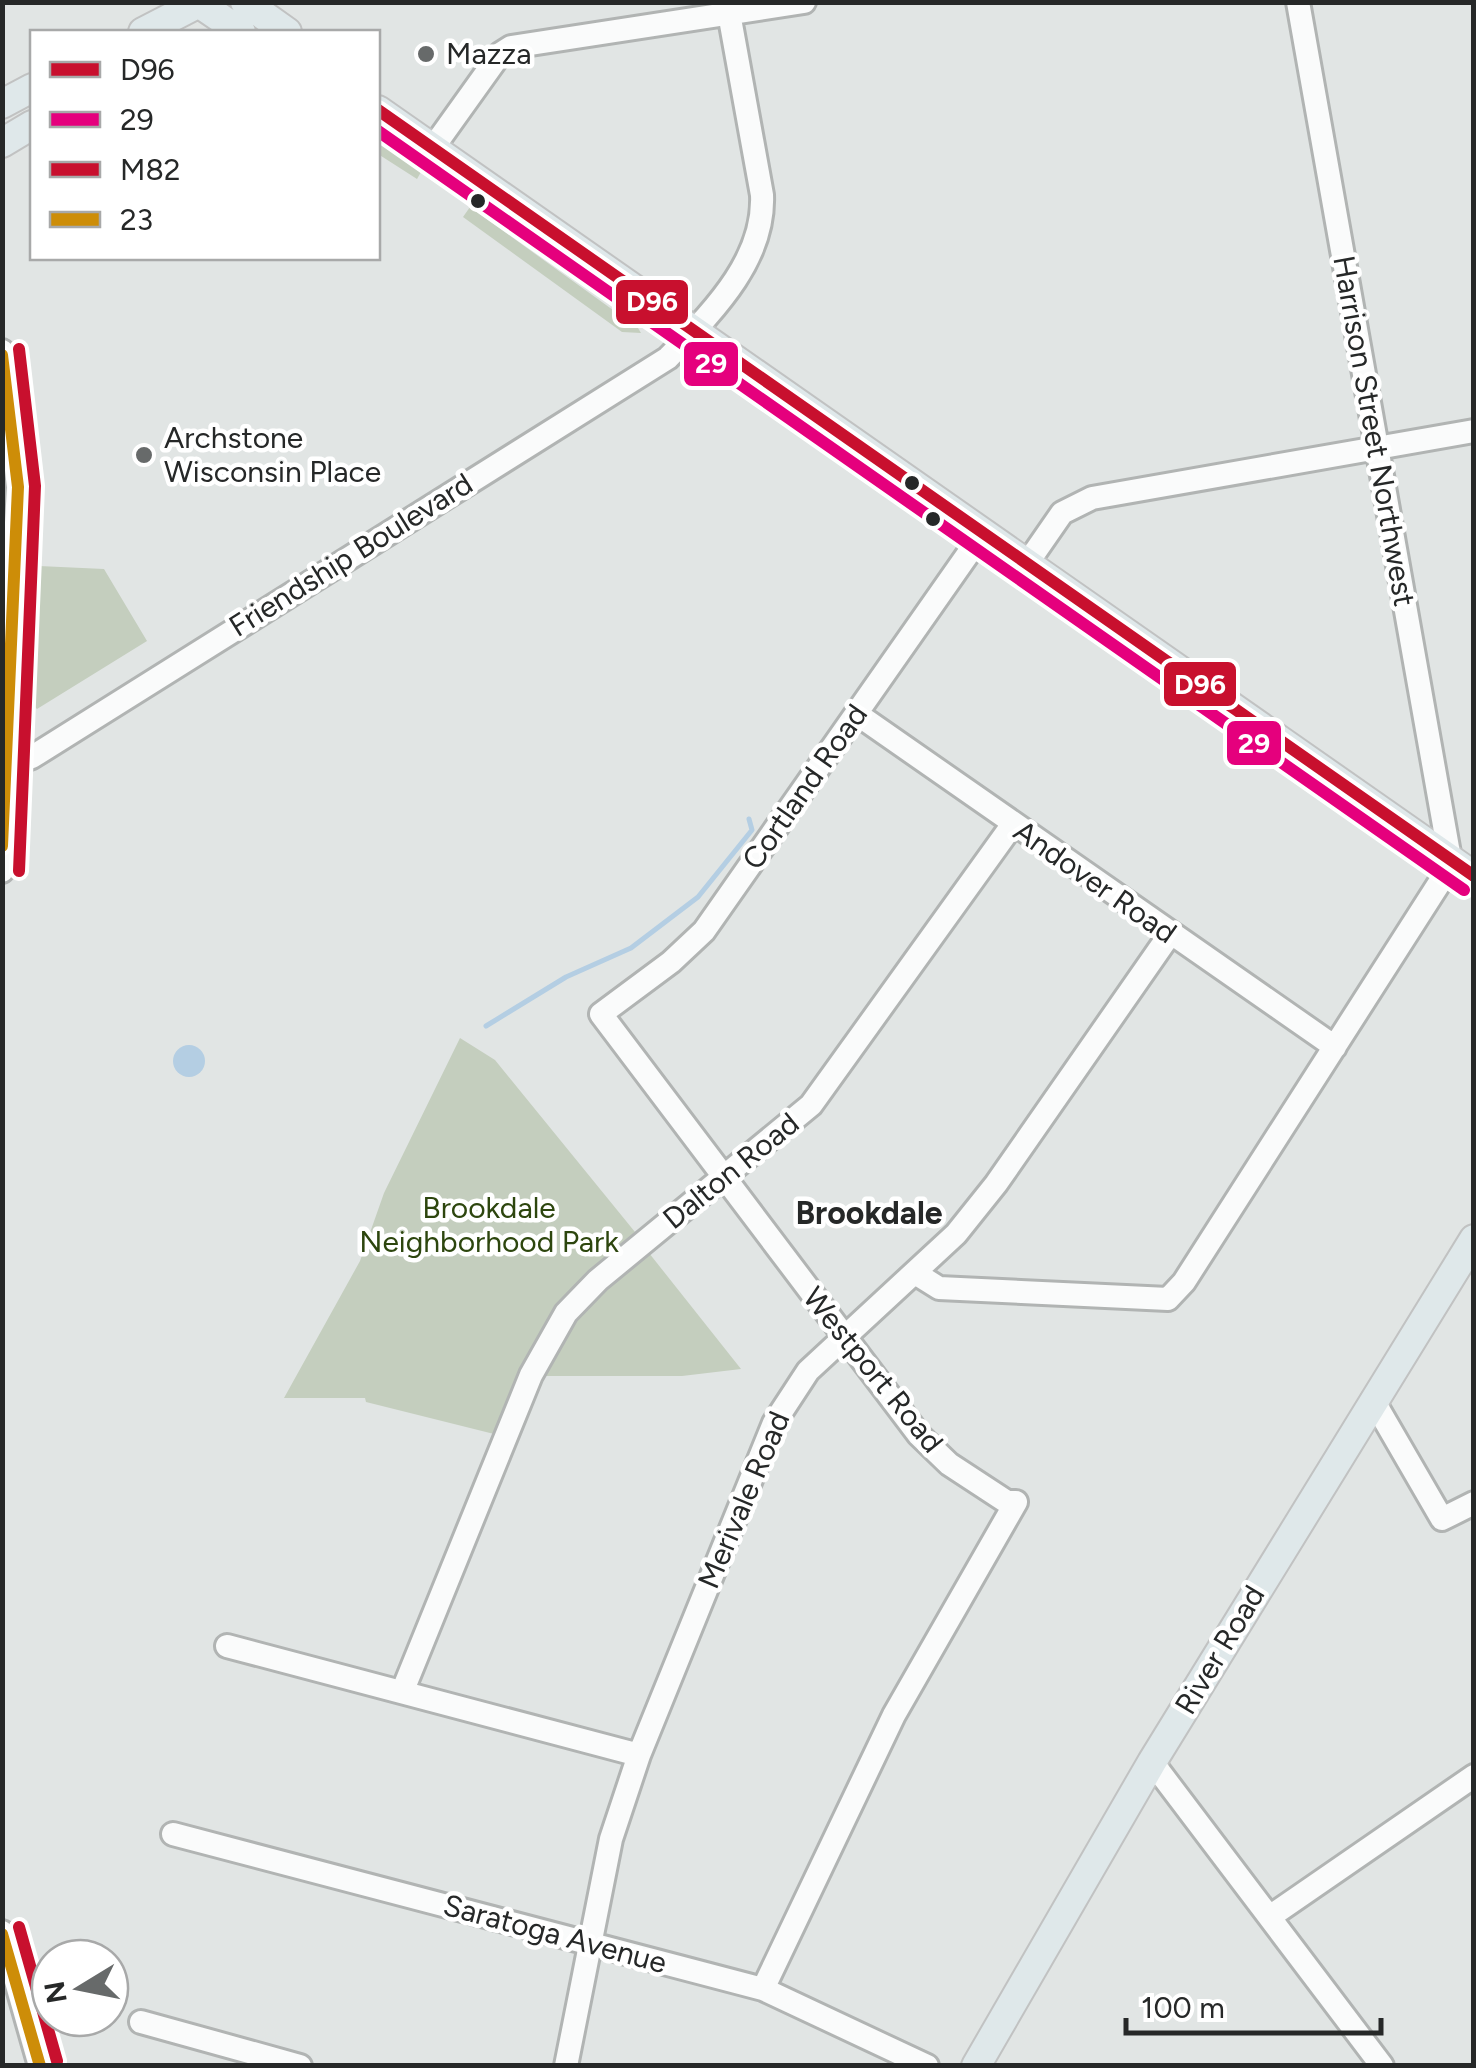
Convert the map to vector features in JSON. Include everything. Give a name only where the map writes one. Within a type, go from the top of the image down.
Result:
[{"type":"main road","points":[[245,2],[284,30]]},
{"type":"main road","points":[[151,30],[213,14]]},
{"type":"main road","points":[[2,104],[30,89]]},
{"type":"main road","points":[[380,111],[1474,876]]},
{"type":"main road","points":[[2,144],[30,126]]},
{"type":"main road","name":"River Road","points":[[976,2066],[1152,1762],[1474,1239]]},
{"type":"street","points":[[432,149],[500,54],[511,47],[728,8],[804,2]]},
{"type":"street","name":"Harrison Street Northwest","points":[[1298,2],[1450,859]]},
{"type":"street","name":"Friendship Boulevard","points":[[4,768],[32,757],[652,368],[693,332],[748,260],[761,222],[762,195],[728,8]]},
{"type":"street","points":[[2,352],[18,488],[9,549],[2,871]]},
{"type":"street","points":[[2,456],[10,428]]},
{"type":"street","points":[[1026,565],[1062,513],[1084,500],[1474,430]]},
{"type":"street","name":"Cortland Road","points":[[601,1014],[671,962],[704,931],[982,534]]},
{"type":"street","name":"Andover Road","points":[[857,714],[1336,1047]]},
{"type":"street","name":"Dalton Road","points":[[403,1690],[551,1336],[598,1280],[784,1130],[832,1081],[1012,824]]},
{"type":"street","points":[[916,1273],[939,1288],[1168,1299],[1184,1282],[1336,1047],[1440,882],[1450,859]]},
{"type":"street","name":"Merivale Road","points":[[566,2066],[611,1838],[639,1755],[774,1423],[808,1371],[916,1273],[996,1184],[1170,934]]},
{"type":"street","name":"Westport Road","points":[[601,1014],[919,1435],[949,1464],[1006,1502],[1016,1502],[894,1715],[763,1989]]},
{"type":"street","points":[[1373,1400],[1442,1519],[1474,1504]]},
{"type":"street","points":[[227,1646],[639,1755]]},
{"type":"street","points":[[1152,1762],[1382,2066]]},
{"type":"street","points":[[1271,1916],[1474,1776]]},
{"type":"street","name":"Saratoga Avenue","points":[[172,1834],[763,1989],[927,2066]]},
{"type":"street","points":[[2,1932],[40,2066]]},
{"type":"street","points":[[142,2022],[300,2066]]},
{"type":"green space","points":[[380,143],[421,172],[417,179],[380,155]]},
{"type":"green space","points":[[470,207],[641,333],[622,332],[463,217]]},
{"type":"green space","points":[[39,566],[104,569],[147,641],[37,709],[29,701]]},
{"type":"green space","name":"Brookdale Neighborhood Park","points":[[460,1038],[495,1060],[635,1232],[547,1323],[494,1434],[366,1402],[365,1398],[284,1398],[360,1261],[384,1193]]},
{"type":"green space","name":"Brookdale Neighborhood Park","points":[[649,1253],[741,1369],[682,1376],[540,1376],[588,1303]]},
{"type":"water","points":[[189,1045],[201,1049],[205,1061],[201,1073],[189,1077],[177,1073],[173,1061],[177,1049]]},
{"type":"waterway","points":[[486,1026],[566,977],[631,948],[698,897],[752,830],[749,819]]},
{"type":"transit line","name":"D96","points":[[380,111],[1474,876]]},
{"type":"transit line","name":"29","points":[[380,132],[1464,890]]},
{"type":"transit line","name":"M82","points":[[19,349],[35,486],[19,871]]},
{"type":"transit line","name":"23","points":[[2,355],[18,487],[2,846]]},
{"type":"transit line","name":"M82","points":[[19,1927],[57,2061]]},
{"type":"transit line","name":"23","points":[[2,1934],[40,2066]]},
{"type":"place","name":"Mazza","points":[[426,54]]},
{"type":"place","name":"Archstone Wisconsin Place","points":[[144,455]]},
{"type":"district","name":"Brookdale","points":[[869,1213]]}]
